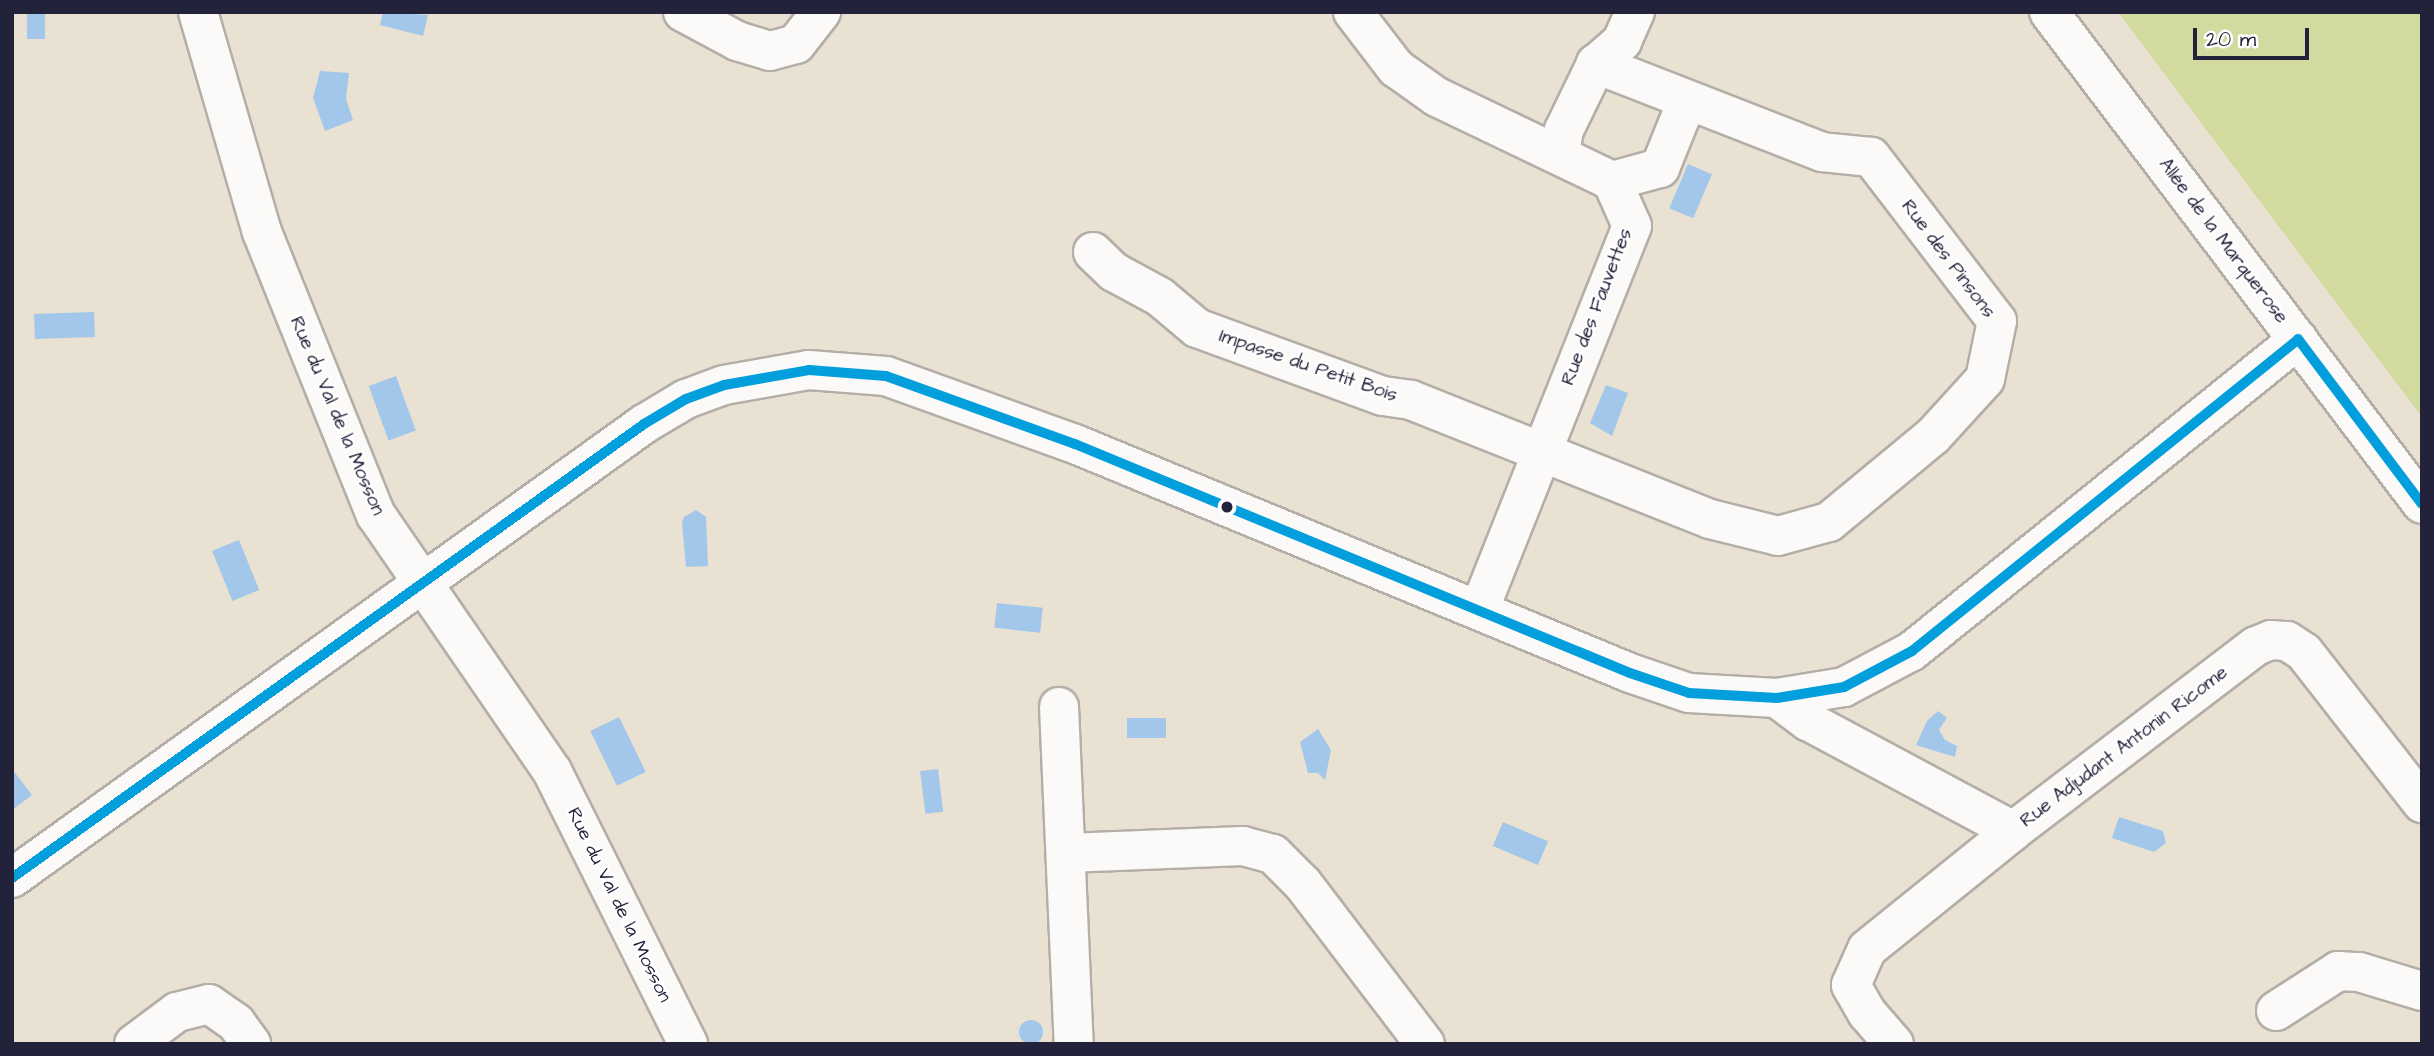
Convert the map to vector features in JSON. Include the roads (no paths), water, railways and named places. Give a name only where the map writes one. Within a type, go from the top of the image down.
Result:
[{"type":"street","name":"Rue du Val de la Mosson","points":[[198,12],[267,244],[376,514],[552,771],[688,1044]]},
{"type":"street","points":[[684,12],[737,41],[770,51],[796,44],[821,12]]},
{"type":"street","points":[[1353,12],[1396,68],[1437,97],[1612,181],[1660,168],[1687,101]]},
{"type":"street","points":[[1560,154],[1564,130],[1596,64],[1622,41],[1635,12]]},
{"type":"street","name":"Allée de la Marquerose","points":[[2049,12],[2422,504]]},
{"type":"street","name":"Rue des Pinsons","points":[[1541,449],[1710,519],[1778,536],[1829,522],[1933,436],[1985,379],[1997,321],[1871,157],[1822,152],[1596,64]]},
{"type":"street","name":"Rue des Fauvettes","points":[[1479,610],[1632,226],[1612,181]]},
{"type":"street","name":"Impasse du Petit Bois","points":[[1093,252],[1114,272],[1160,297],[1197,328],[1541,449]]},
{"type":"street","points":[[12,878],[422,582],[687,399],[724,386],[809,370],[886,376],[958,398],[1689,693],[1777,698],[1844,687],[1912,651],[2298,340]]},
{"type":"street","name":"Rue Adjudant Antonin Ricome","points":[[1777,698],[1808,721],[2013,831],[2245,655],[2271,640],[2287,641],[2304,652],[2422,803]]},
{"type":"street","points":[[1059,707],[1074,1044]]},
{"type":"street","points":[[1894,1044],[1867,1013],[1851,985],[1867,949],[2013,831]]},
{"type":"street","points":[[1067,853],[1244,846],[1273,854],[1303,884],[1425,1044]]},
{"type":"street","points":[[2276,1011],[2338,971],[2359,972],[2422,992]]},
{"type":"street","points":[[134,1044],[177,1012],[209,1004],[236,1023],[251,1044]]},
{"type":"water","points":[[27,12],[45,12],[45,39],[27,39]]},
{"type":"water","points":[[383,12],[428,15],[423,36],[380,25]]},
{"type":"water","points":[[320,71],[349,73],[346,99],[353,120],[325,131],[313,98]]},
{"type":"water","points":[[1688,164],[1712,174],[1693,218],[1669,208]]},
{"type":"water","points":[[94,312],[95,337],[35,339],[34,314]]},
{"type":"water","points":[[396,376],[416,431],[389,440],[369,386]]},
{"type":"water","points":[[1606,385],[1628,393],[1612,436],[1590,423]]},
{"type":"water","points":[[696,510],[706,517],[708,566],[686,567],[682,523],[684,517]]},
{"type":"water","points":[[239,540],[259,590],[232,601],[212,551]]},
{"type":"water","points":[[997,603],[1043,608],[1040,633],[994,628]]},
{"type":"water","points":[[1938,711],[1947,718],[1939,730],[1945,740],[1957,746],[1955,757],[1916,745],[1927,721]]},
{"type":"water","points":[[619,717],[646,772],[617,786],[590,731]]},
{"type":"water","points":[[1127,718],[1166,718],[1166,738],[1127,738]]},
{"type":"water","points":[[1318,729],[1331,750],[1325,780],[1318,773],[1308,773],[1300,742]]},
{"type":"water","points":[[12,769],[32,795],[12,810]]},
{"type":"water","points":[[938,769],[943,812],[925,814],[920,771]]},
{"type":"water","points":[[2119,817],[2163,831],[2166,843],[2154,852],[2112,838]]},
{"type":"water","points":[[1503,822],[1548,841],[1538,865],[1493,846]]},
{"type":"water","points":[[1031,1020],[1042,1027],[1043,1032],[1036,1043],[1031,1044],[1020,1037],[1019,1032],[1026,1021]]}]
